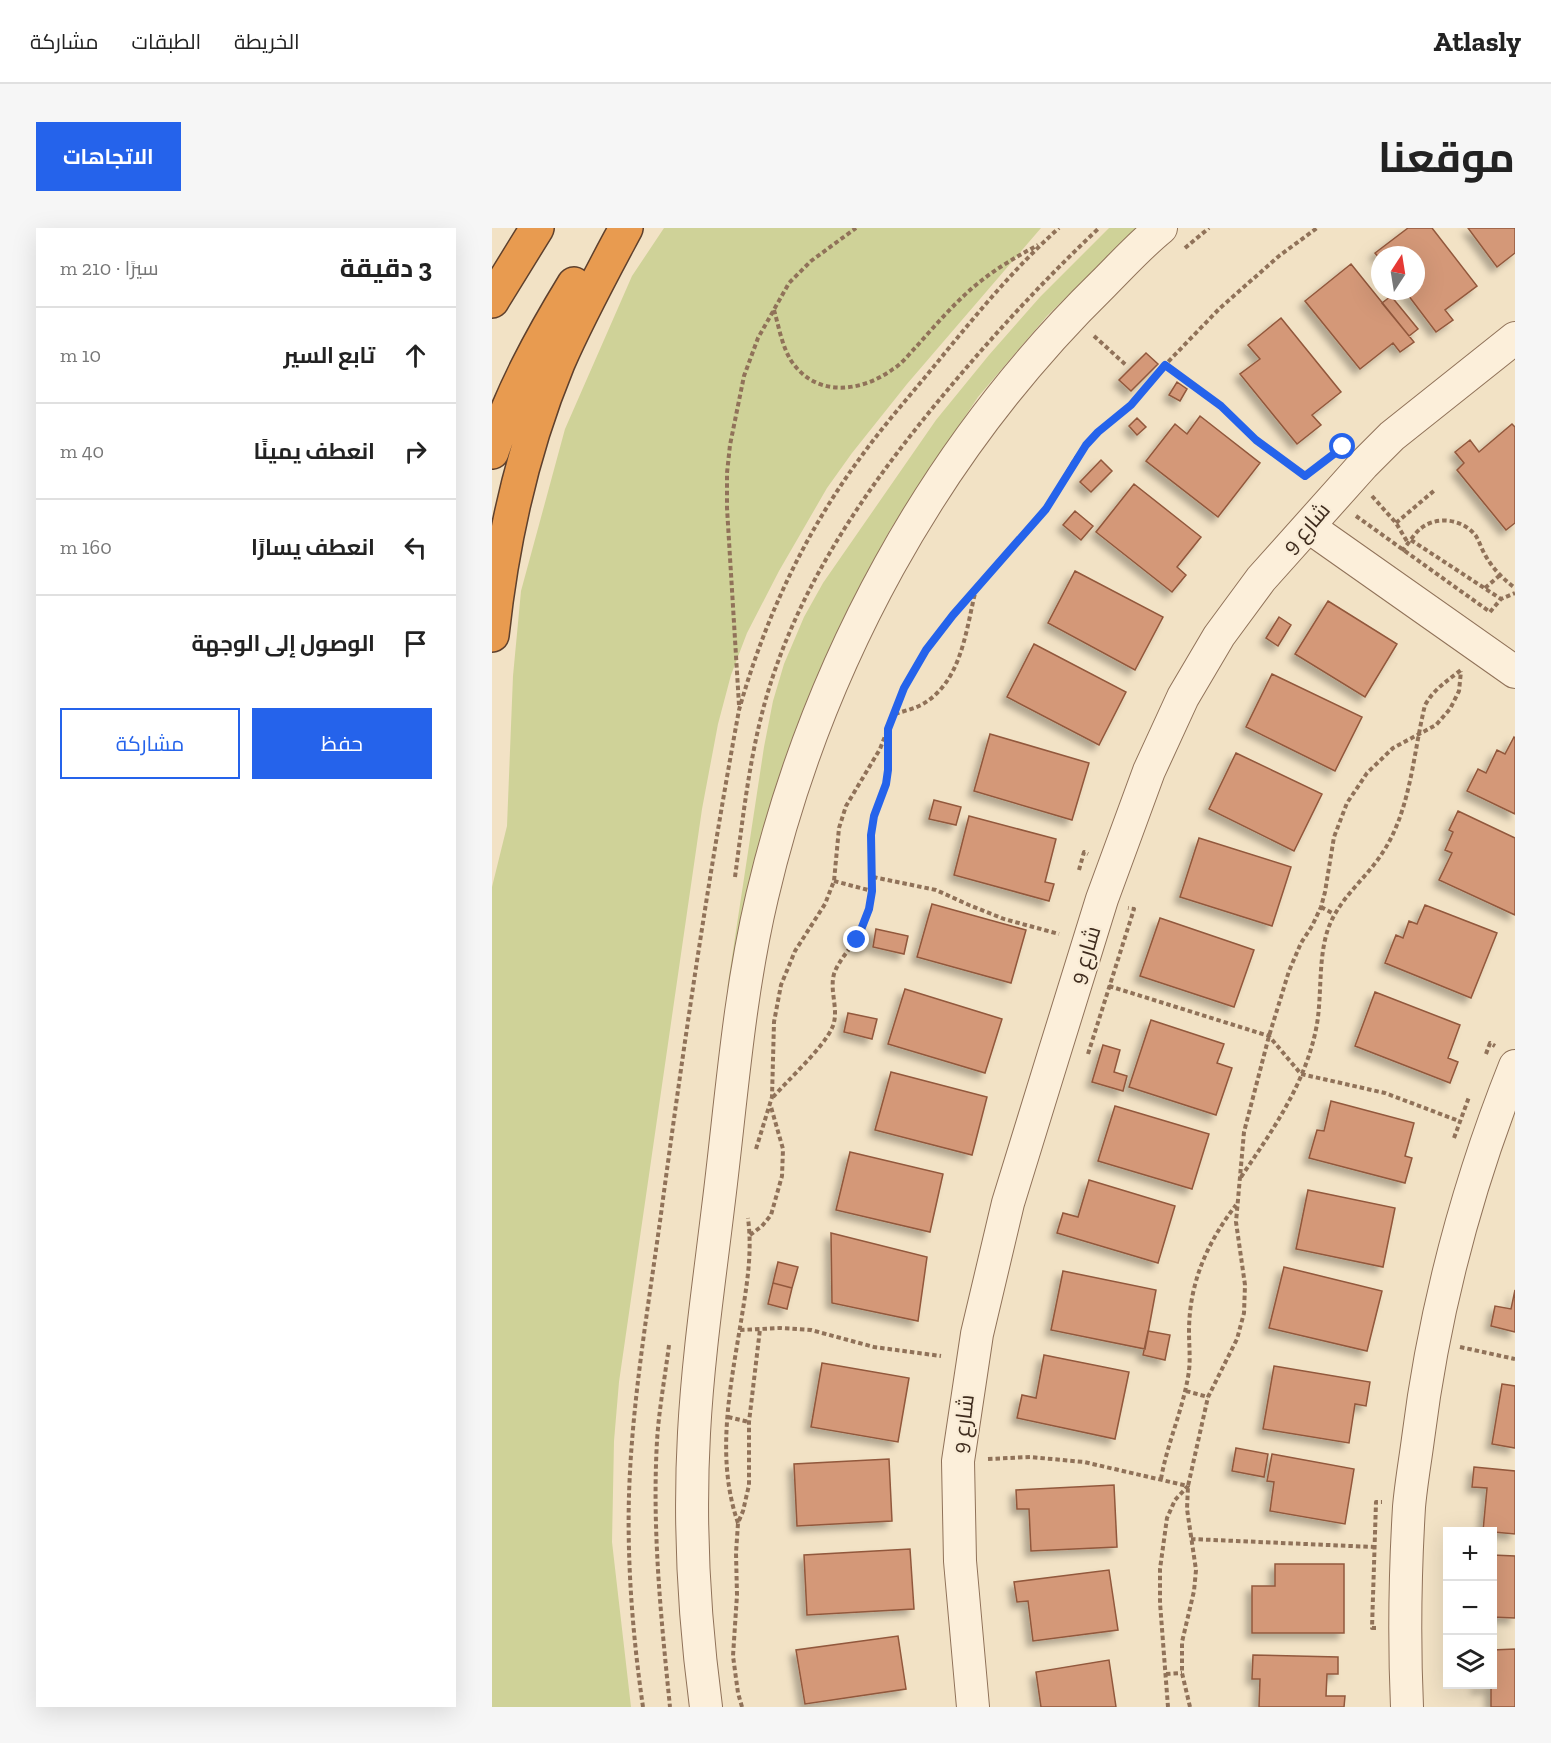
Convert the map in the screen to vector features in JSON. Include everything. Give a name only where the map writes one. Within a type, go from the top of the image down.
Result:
[{"type":"highway","points":[[492,301],[537,228]]},
{"type":"highway","points":[[492,452],[512,399],[533,356],[608,228]]},
{"type":"highway","points":[[492,635],[507,532],[520,475],[537,419],[574,327],[626,228]]},
{"type":"street","points":[[706,1707],[695,1597],[692,1529],[697,1391],[742,1009],[762,898],[795,779],[831,685],[879,583],[936,487],[1001,396],[1071,315],[1161,228]]},
{"type":"street","name":"شارع 9","points":[[973,1707],[960,1561],[958,1461],[977,1334],[1005,1214],[1115,862],[1149,771],[1183,697],[1219,636],[1261,579],[1355,472],[1392,436],[1515,338]]},
{"type":"street","points":[[1309,527],[1515,672]]},
{"type":"street","points":[[1407,1707],[1404,1629],[1410,1505],[1426,1379],[1453,1252],[1490,1128],[1515,1066]]},
{"type":"path","points":[[739,710],[727,473],[730,445],[744,376],[752,350],[789,283],[799,271],[856,228]]},
{"type":"path","points":[[753,1160],[772,1097],[774,1022],[781,985],[795,951],[825,904],[834,881],[839,828],[846,806],[880,749],[904,688],[926,650],[977,587],[1046,509],[1086,445],[1098,432],[1131,405],[1165,365],[1220,308],[1279,256],[1317,228]]},
{"type":"path","points":[[774,309],[782,341],[792,362],[809,378],[819,383],[830,387],[853,388],[874,381],[895,368],[970,290],[1005,264],[1042,243]]},
{"type":"path","points":[[1071,315],[1126,365]]},
{"type":"path","points":[[1165,365],[1221,406],[1256,440],[1305,476],[1328,459]]},
{"type":"path","points":[[1396,524],[1436,489]]},
{"type":"path","points":[[1367,491],[1410,541],[1501,599]]},
{"type":"path","points":[[1351,512],[1402,551],[1490,612]]},
{"type":"path","points":[[1402,551],[1419,529],[1443,520],[1455,522],[1467,527],[1476,536],[1485,556],[1499,576],[1515,588]]},
{"type":"path","points":[[1485,588],[1499,576]]},
{"type":"path","points":[[894,715],[921,705],[945,685],[954,672],[977,587]]},
{"type":"path","points":[[1240,1178],[1275,1127],[1301,1074],[1314,1039],[1324,946],[1328,930],[1342,900],[1360,883],[1383,852],[1400,820],[1425,705],[1431,695],[1461,670],[1477,645],[1490,612],[1501,599],[1515,593]]},
{"type":"path","points":[[1191,1707],[1182,1672],[1182,1641],[1194,1591],[1196,1570],[1187,1509],[1188,1486],[1208,1397],[1237,1339],[1244,1313],[1245,1285],[1237,1241],[1237,1205],[1244,1132],[1269,1036],[1300,943],[1321,907],[1334,837],[1347,803],[1367,773],[1393,748],[1436,725],[1450,710],[1459,691],[1461,670]]},
{"type":"path","points":[[772,1097],[826,1039],[833,1026],[836,1012],[832,985],[834,974],[857,940],[864,925],[872,891],[871,835],[874,816],[886,784],[888,729]]},
{"type":"path","points":[[873,876],[936,890],[1004,919],[1059,934]]},
{"type":"path","points":[[834,881],[872,891]]},
{"type":"path","points":[[1321,907],[1334,914]]},
{"type":"path","points":[[1109,986],[1269,1036],[1301,1074],[1385,1093],[1459,1121]]},
{"type":"path","points":[[750,1235],[771,1215],[782,1176],[784,1162],[781,1136],[770,1105]]},
{"type":"path","points":[[1161,1479],[1168,1443],[1186,1391],[1189,1373],[1190,1309],[1194,1286],[1210,1243],[1237,1205]]},
{"type":"path","points":[[738,1523],[732,1506],[726,1470],[728,1417],[750,1257],[747,1212]]},
{"type":"path","points":[[740,1330],[780,1328],[811,1330],[874,1347],[941,1356]]},
{"type":"path","points":[[742,1707],[733,1656],[738,1523],[749,1485],[748,1422],[760,1329]]},
{"type":"path","points":[[1434,1341],[1515,1359]]},
{"type":"path","points":[[1186,1391],[1208,1397]]},
{"type":"path","points":[[728,1417],[748,1422]]},
{"type":"path","points":[[958,1461],[1030,1457],[1056,1459],[1110,1467],[1188,1486]]},
{"type":"path","points":[[1168,1707],[1160,1603],[1160,1569],[1167,1518],[1175,1500],[1188,1486]]},
{"type":"path","points":[[1191,1539],[1374,1547]]},
{"type":"path","points":[[1166,1674],[1182,1672]]},
{"type":"green space","points":[[664,228],[1041,228],[907,384],[827,488],[779,571],[747,633],[731,675],[718,724],[702,809],[619,1382],[614,1441],[612,1542],[631,1707],[492,1707],[492,887],[507,826],[513,676],[521,591],[565,429],[632,276]]},
{"type":"green space","points":[[1109,228],[1137,228],[1047,316],[978,397],[890,530],[860,586],[816,679],[791,744],[761,850],[738,956],[727,990],[773,701],[784,664],[804,617],[823,583],[936,420],[1040,297]]},
{"type":"building","points":[[1408,228],[1432,228],[1477,286],[1445,310],[1453,320],[1436,332],[1412,300],[1425,300],[1425,246],[1384,246]]},
{"type":"building","points":[[1468,228],[1515,228],[1515,253],[1497,267]]},
{"type":"building","points":[[1351,264],[1371,289],[1371,300],[1380,300],[1414,342],[1400,352],[1393,343],[1360,369],[1305,301]]},
{"type":"building","points":[[1386,300],[1394,300],[1418,329],[1409,336],[1382,303]]},
{"type":"building","points":[[1281,318],[1341,392],[1312,415],[1321,425],[1297,444],[1240,374],[1260,359],[1248,345]]},
{"type":"building","points":[[1146,353],[1158,364],[1131,391],[1119,380]]},
{"type":"building","points":[[1177,382],[1187,389],[1180,401],[1169,395]]},
{"type":"building","points":[[1200,416],[1260,463],[1218,517],[1146,461],[1175,424],[1187,434]]},
{"type":"building","points":[[1137,418],[1146,427],[1137,435],[1129,426]]},
{"type":"building","points":[[1512,424],[1515,427],[1515,523],[1506,530],[1457,470],[1464,463],[1455,452],[1470,440],[1479,452]]},
{"type":"building","points":[[1101,460],[1112,471],[1091,492],[1080,482]]},
{"type":"building","points":[[1134,484],[1201,537],[1177,567],[1186,575],[1172,592],[1096,532]]},
{"type":"building","points":[[1075,511],[1093,526],[1081,540],[1063,525]]},
{"type":"building","points":[[1075,571],[1163,617],[1135,670],[1048,623]]},
{"type":"building","points":[[1328,601],[1397,644],[1365,697],[1295,654]]},
{"type":"building","points":[[1279,617],[1291,625],[1278,646],[1266,638]]},
{"type":"building","points":[[1034,644],[1126,692],[1099,745],[1007,697]]},
{"type":"building","points":[[1272,674],[1362,717],[1335,771],[1246,727]]},
{"type":"building","points":[[990,734],[1089,763],[1072,820],[974,791]]},
{"type":"building","points":[[1514,737],[1515,814],[1467,791],[1478,769],[1486,773],[1497,750],[1505,754]]},
{"type":"building","points":[[1236,753],[1322,794],[1294,851],[1209,809]]},
{"type":"building","points":[[934,800],[961,807],[956,825],[929,819]]},
{"type":"building","points":[[1458,811],[1515,838],[1515,915],[1439,880],[1452,853],[1445,850],[1453,832],[1449,830]]},
{"type":"building","points":[[969,816],[1056,839],[1045,882],[1054,884],[1049,901],[954,875]]},
{"type":"building","points":[[1199,838],[1291,867],[1272,926],[1180,897]]},
{"type":"building","points":[[932,904],[1026,930],[1011,983],[917,957]]},
{"type":"building","points":[[1425,905],[1497,933],[1471,998],[1385,963],[1396,935],[1403,938],[1409,921],[1417,924]]},
{"type":"building","points":[[1160,918],[1254,950],[1234,1007],[1140,976]]},
{"type":"building","points":[[876,929],[908,936],[904,954],[873,947]]},
{"type":"building","points":[[905,989],[1002,1019],[985,1073],[888,1044]]},
{"type":"building","points":[[1375,992],[1460,1025],[1448,1058],[1458,1062],[1450,1083],[1355,1046]]},
{"type":"building","points":[[848,1013],[877,1019],[872,1039],[844,1032]]},
{"type":"building","points":[[1151,1020],[1224,1044],[1217,1063],[1232,1068],[1216,1115],[1129,1087]]},
{"type":"building","points":[[1103,1045],[1120,1050],[1114,1072],[1127,1076],[1123,1091],[1092,1082]]},
{"type":"building","points":[[891,1072],[987,1097],[972,1155],[875,1130]]},
{"type":"building","points":[[1331,1101],[1414,1123],[1405,1156],[1412,1158],[1405,1183],[1309,1158],[1317,1130],[1324,1131]]},
{"type":"building","points":[[1115,1106],[1209,1134],[1192,1189],[1098,1161]]},
{"type":"building","points":[[850,1152],[943,1174],[930,1232],[836,1210]]},
{"type":"building","points":[[1089,1180],[1175,1206],[1158,1263],[1057,1233],[1063,1213],[1078,1217]]},
{"type":"building","points":[[1308,1190],[1395,1208],[1383,1267],[1296,1249]]},
{"type":"building","points":[[831,1233],[927,1257],[918,1321],[832,1303]]},
{"type":"building","points":[[778,1262],[798,1267],[792,1288],[773,1283]]},
{"type":"building","points":[[1284,1267],[1382,1291],[1367,1351],[1269,1328]]},
{"type":"building","points":[[1063,1271],[1156,1290],[1145,1349],[1051,1330]]},
{"type":"building","points":[[773,1283],[792,1288],[787,1309],[768,1304]]},
{"type":"building","points":[[1515,1290],[1515,1332],[1491,1326],[1495,1306],[1511,1309]]},
{"type":"building","points":[[1148,1331],[1170,1335],[1165,1360],[1143,1355]]},
{"type":"building","points":[[1044,1355],[1129,1372],[1115,1439],[1017,1418],[1022,1395],[1036,1398]]},
{"type":"building","points":[[822,1363],[909,1378],[898,1442],[811,1427]]},
{"type":"building","points":[[1274,1366],[1370,1382],[1366,1406],[1355,1404],[1349,1443],[1263,1429]]},
{"type":"building","points":[[1502,1384],[1515,1386],[1515,1448],[1492,1444]]},
{"type":"building","points":[[1236,1448],[1268,1454],[1264,1477],[1232,1471]]},
{"type":"building","points":[[1272,1454],[1354,1469],[1345,1524],[1270,1511],[1274,1482],[1267,1481]]},
{"type":"building","points":[[889,1459],[892,1521],[797,1526],[794,1464]]},
{"type":"building","points":[[1474,1467],[1515,1471],[1515,1534],[1497,1532],[1497,1527],[1483,1527],[1487,1488],[1472,1487]]},
{"type":"building","points":[[1114,1485],[1117,1547],[1031,1551],[1029,1509],[1017,1509],[1016,1490]]},
{"type":"building","points":[[910,1549],[914,1609],[807,1615],[804,1555]]},
{"type":"building","points":[[1497,1555],[1515,1556],[1515,1618],[1497,1617]]},
{"type":"building","points":[[1275,1564],[1344,1564],[1344,1633],[1252,1633],[1252,1586],[1275,1586]]},
{"type":"building","points":[[1109,1570],[1118,1630],[1033,1641],[1028,1601],[1017,1602],[1014,1582]]},
{"type":"building","points":[[898,1636],[906,1689],[805,1704],[796,1650]]},
{"type":"building","points":[[1515,1649],[1515,1707],[1491,1707],[1491,1689],[1497,1689],[1497,1650]]},
{"type":"building","points":[[1253,1655],[1338,1657],[1338,1674],[1327,1674],[1326,1696],[1345,1696],[1344,1707],[1259,1707],[1260,1679],[1252,1679]]},
{"type":"building","points":[[1109,1660],[1116,1707],[1041,1707],[1036,1672]]},
{"type":"route","points":[[857,940],[869,909],[872,891],[871,835],[874,816],[886,784],[888,729],[904,688],[926,650],[1013,544],[1046,509],[1075,459],[1098,432],[1140,396],[1165,365],[1221,406],[1268,450],[1305,476],[1343,447]]}]
